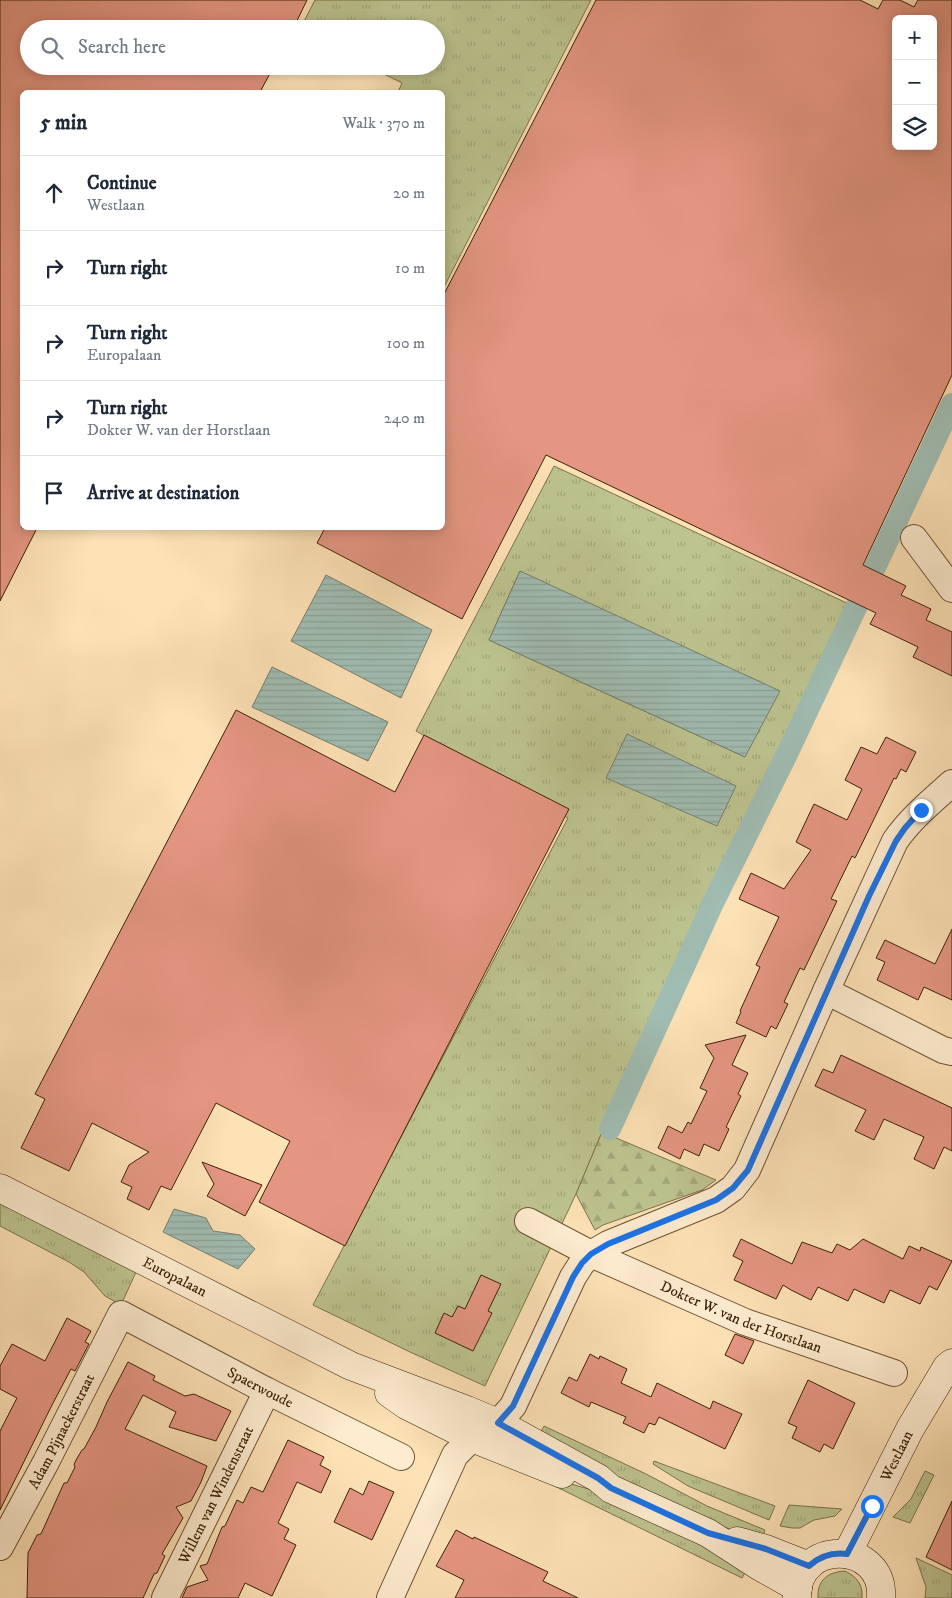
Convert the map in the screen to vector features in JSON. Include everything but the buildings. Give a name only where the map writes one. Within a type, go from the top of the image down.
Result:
[{"type":"main road","name":"Europalaan","points":[[0,1188],[351,1366],[467,1410],[484,1431],[598,1478],[611,1488],[708,1533],[766,1549],[801,1584]]},
{"type":"main road","name":"Westlaan","points":[[856,1558],[915,1420],[947,1367],[952,1362]]},
{"type":"main road","name":"Westlaan","points":[[856,1558],[952,1384]]},
{"type":"main road","points":[[801,1584],[824,1556],[835,1553],[856,1558],[870,1566],[878,1579],[881,1598]]},
{"type":"street","points":[[914,538],[952,589]]},
{"type":"street","points":[[390,1598],[454,1455],[513,1406],[573,1277],[582,1263],[591,1254],[608,1244],[716,1200],[740,1181],[748,1170],[826,991],[896,841],[921,810],[952,784]]},
{"type":"street","points":[[826,991],[942,1050],[952,1052]]},
{"type":"street","name":"Dokter W. van der Horstlaan","points":[[528,1221],[591,1254],[745,1322],[894,1373]]},
{"type":"street","name":"Spaerwoude","points":[[121,1314],[267,1391],[401,1457]]},
{"type":"street","name":"Adam Pijnackerstraat","points":[[0,1547],[46,1462],[121,1314]]},
{"type":"street","name":"Willem van Windenstraat","points":[[165,1598],[267,1391]]},
{"type":"green space","points":[[315,0],[591,0],[445,285],[445,90],[399,90],[402,83],[386,75],[445,75],[445,20],[305,20]]},
{"type":"green space","points":[[554,466],[851,605],[683,955],[602,1132],[576,1194],[485,1386],[313,1305],[568,818],[416,731]],"holes":[[[520,571],[745,757],[489,640]]]},
{"type":"green space","points":[[602,1132],[716,1180],[702,1190],[603,1225],[595,1230],[576,1194]]},
{"type":"green space","points":[[0,1201],[136,1272],[121,1305],[105,1296],[84,1272],[69,1262],[0,1226]]},
{"type":"green space","points":[[544,1426],[646,1474],[707,1506],[765,1530],[761,1541],[675,1507],[565,1453],[538,1437]]},
{"type":"green space","points":[[654,1461],[775,1506],[769,1520],[688,1486],[653,1464]]},
{"type":"green space","points":[[522,1470],[592,1490],[748,1567],[742,1578]]},
{"type":"green space","points":[[925,1471],[934,1475],[910,1523],[893,1517],[911,1499]]},
{"type":"green space","points":[[789,1505],[842,1509],[835,1516],[814,1520],[800,1528],[780,1526]]},
{"type":"green space","points":[[916,1558],[952,1575],[952,1598],[925,1598],[926,1587]]},
{"type":"green space","points":[[845,1571],[858,1582],[862,1598],[818,1598],[819,1586],[825,1578],[833,1573]]},
{"type":"water","points":[[520,571],[780,691],[745,757],[489,640]]},
{"type":"water","points":[[326,575],[432,630],[401,698],[291,641]]},
{"type":"water","points":[[272,667],[388,722],[368,761],[252,707]]},
{"type":"water","points":[[627,734],[736,786],[717,826],[606,778]]},
{"type":"water","points":[[174,1209],[206,1218],[213,1231],[240,1235],[255,1249],[238,1269],[163,1232]]},
{"type":"waterway","points":[[610,1129],[713,903],[786,756],[952,404]]},
{"type":"route","points":[[872,1506],[847,1554],[829,1554],[809,1566],[766,1549],[708,1533],[611,1488],[598,1478],[498,1423],[513,1406],[573,1277],[582,1263],[591,1254],[608,1244],[716,1200],[733,1188],[748,1170],[869,896],[896,841],[921,810]]}]
